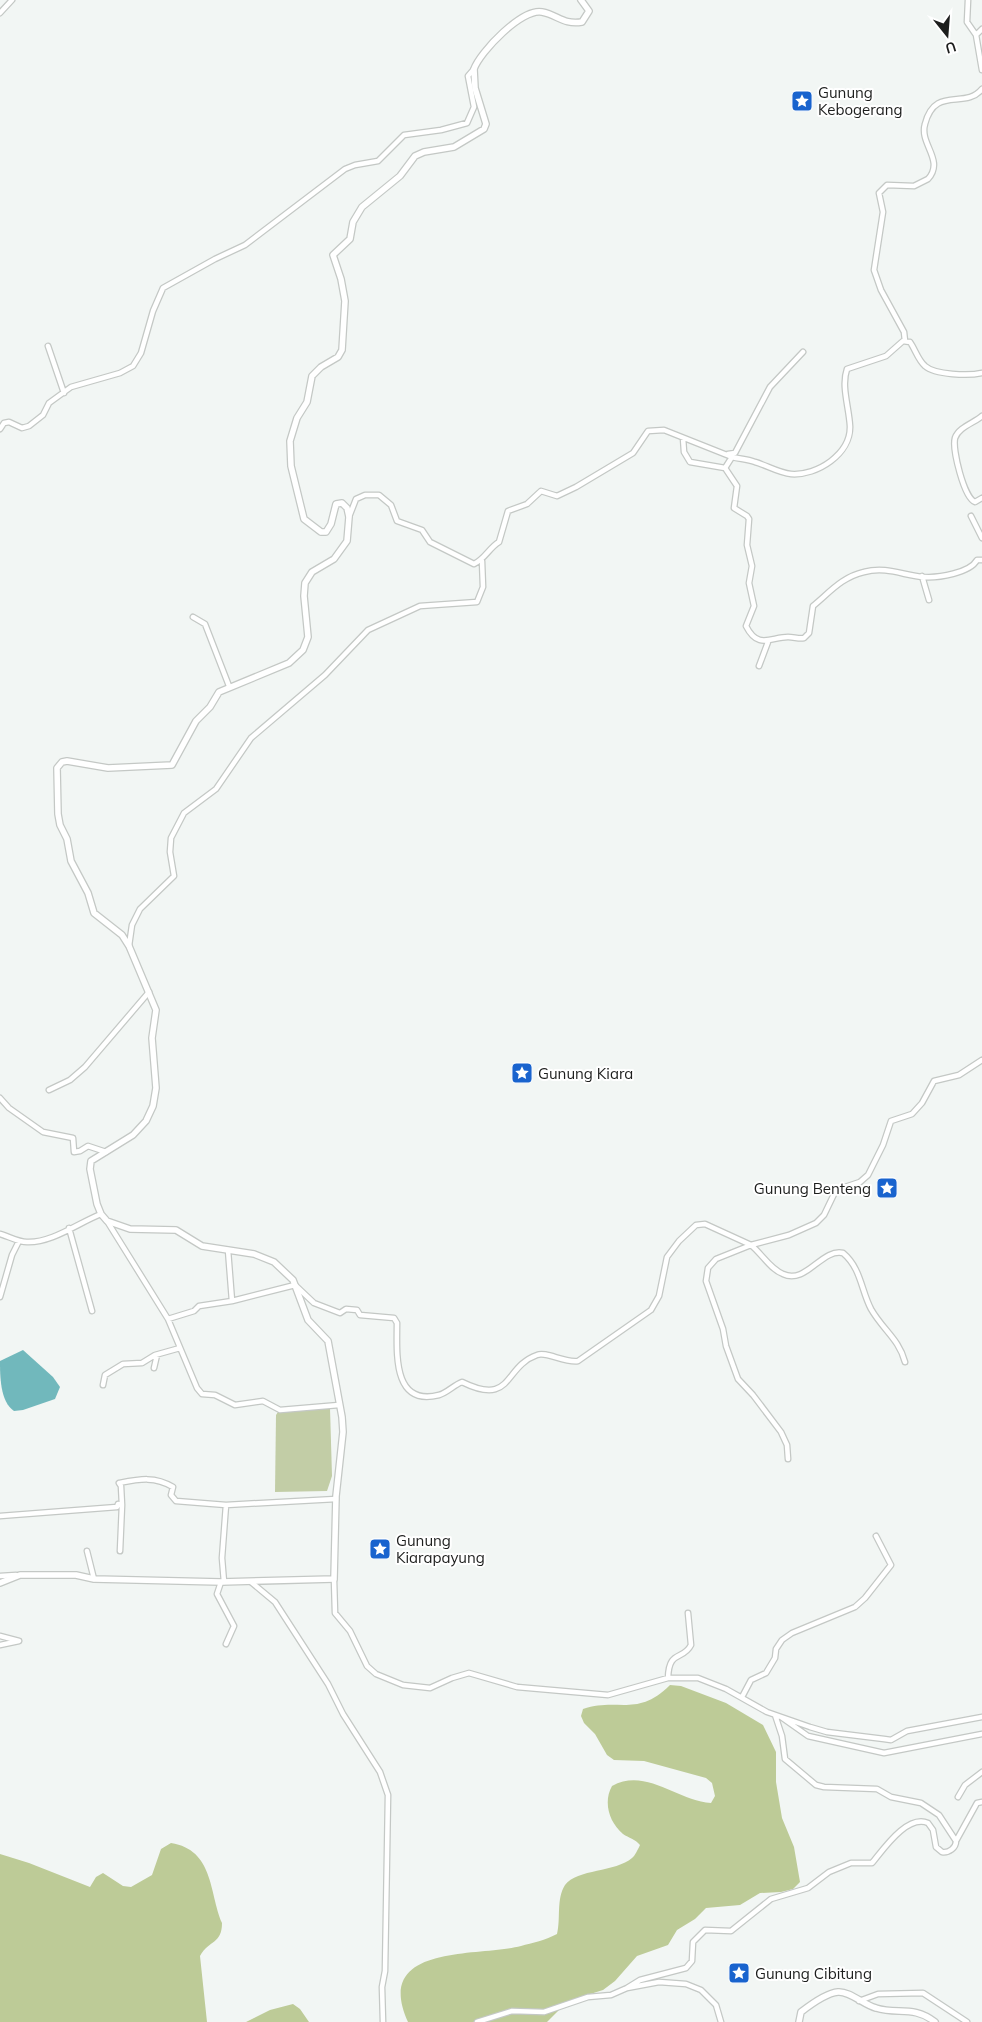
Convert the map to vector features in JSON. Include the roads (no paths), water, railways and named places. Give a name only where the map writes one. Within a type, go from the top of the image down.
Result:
[{"type":"street","points":[[0,13],[12,0]]},
{"type":"street","points":[[0,429],[7,422],[22,428],[29,426],[42,416],[49,403],[71,386],[120,373],[133,366],[141,353],[156,303],[165,286],[214,259],[246,245],[345,169],[380,160],[402,135],[441,130],[467,123],[474,107],[468,76],[512,23],[528,14],[540,12],[566,22],[585,21],[589,11],[581,0]]},
{"type":"street","points":[[968,0],[967,22],[976,36],[982,70]]},
{"type":"street","points":[[976,36],[982,29]]},
{"type":"street","points":[[350,518],[347,508],[339,502],[336,504],[331,524],[326,532],[321,532],[304,518],[289,450],[292,431],[307,402],[312,376],[321,367],[338,357],[342,350],[346,301],[342,279],[333,255],[350,239],[352,222],[362,207],[400,176],[415,156],[424,152],[454,147],[484,129],[486,124],[475,88],[474,69]]},
{"type":"street","points":[[905,341],[904,332],[881,290],[874,270],[883,212],[879,193],[887,185],[914,186],[928,179],[934,166],[924,130],[929,114],[940,102],[948,99],[974,96],[982,89]]},
{"type":"street","points":[[905,341],[911,343],[921,361],[928,368],[972,376],[982,373]]},
{"type":"street","points":[[339,1405],[280,1410],[263,1401],[235,1405],[215,1395],[202,1394],[197,1388],[168,1319],[108,1221],[101,1214],[90,1169],[94,1158],[126,1140],[143,1124],[153,1106],[156,1088],[152,1038],[156,1010],[129,946],[122,935],[94,913],[88,893],[71,861],[67,840],[60,825],[58,814],[57,768],[62,762],[68,761],[108,768],[171,766],[198,718],[210,707],[219,692],[229,686],[289,663],[304,650],[308,630],[304,596],[305,583],[312,572],[332,561],[342,549],[348,536],[350,518],[356,499],[365,495],[379,495],[391,505],[397,521],[422,530],[430,542],[472,564],[482,560],[491,547],[500,540],[508,511],[527,504],[541,491],[557,496],[592,479],[633,453],[648,431],[664,430],[717,452],[753,461],[788,474],[813,470],[829,462],[842,450],[850,430],[845,385],[848,369],[886,356],[905,341]]},
{"type":"street","points":[[48,346],[64,393]]},
{"type":"street","points":[[717,452],[735,453],[770,387],[803,352]]},
{"type":"street","points":[[982,416],[960,431],[955,438],[954,445],[961,476],[969,498],[975,502],[982,498]]},
{"type":"street","points":[[683,438],[684,452],[690,462],[725,468],[737,486],[734,508],[750,519],[746,544],[752,566],[749,583],[754,606],[746,627],[756,638],[768,642],[788,637],[804,638],[809,633],[813,606],[847,577],[875,570],[898,570],[922,576],[964,571],[974,565],[977,560],[982,560]]},
{"type":"street","points":[[725,468],[732,457]]},
{"type":"street","points":[[971,516],[982,538]]},
{"type":"street","points":[[129,946],[132,925],[140,909],[174,876],[170,852],[171,838],[178,823],[185,812],[218,788],[247,743],[325,675],[374,625],[420,606],[477,602],[483,587],[482,560]]},
{"type":"street","points":[[922,576],[929,600]]},
{"type":"street","points":[[193,617],[205,624],[229,686]]},
{"type":"street","points":[[759,666],[768,642]]},
{"type":"street","points":[[49,1090],[70,1080],[86,1067],[149,992]]},
{"type":"street","points":[[788,1459],[787,1445],[781,1432],[753,1395],[738,1380],[726,1346],[722,1325],[706,1281],[708,1268],[716,1258],[751,1245],[789,1235],[818,1222],[828,1208],[833,1193],[860,1182],[869,1174],[883,1145],[891,1120],[912,1114],[922,1103],[934,1082],[962,1074],[982,1060]]},
{"type":"street","points":[[0,1098],[9,1108],[43,1132],[73,1138],[74,1152],[88,1146],[106,1152]]},
{"type":"street","points":[[0,1234],[19,1241],[36,1241],[59,1234],[101,1214]]},
{"type":"street","points":[[108,1221],[130,1229],[176,1230],[202,1246],[265,1257],[282,1267],[295,1285],[314,1304],[340,1313],[346,1309],[357,1310],[360,1314],[394,1318],[397,1323],[397,1357],[402,1383],[412,1392],[429,1397],[441,1394],[462,1382],[482,1391],[495,1389],[504,1384],[528,1359],[539,1354],[567,1362],[585,1358],[603,1343],[636,1323],[653,1308],[660,1294],[667,1257],[687,1232],[698,1224],[706,1224],[751,1245],[776,1270],[787,1275],[802,1273],[834,1253],[845,1255],[858,1272],[870,1308],[883,1328],[900,1346],[905,1362]]},
{"type":"street","points":[[69,1228],[92,1311]]},
{"type":"street","points":[[0,1297],[12,1254],[19,1241]]},
{"type":"street","points":[[228,1250],[232,1302]]},
{"type":"street","points":[[168,1319],[194,1311],[199,1306],[232,1302],[295,1285]]},
{"type":"street","points":[[295,1285],[308,1320],[328,1341],[343,1432],[336,1499],[335,1613],[348,1629],[367,1666],[376,1674],[404,1685],[430,1688],[452,1678],[470,1673],[517,1687],[608,1696],[668,1678],[703,1679],[777,1715],[808,1736],[884,1753],[982,1734]]},
{"type":"street","points":[[103,1384],[105,1375],[116,1367],[126,1364],[142,1364],[157,1355],[180,1348]]},
{"type":"street","points":[[154,1368],[157,1355]]},
{"type":"street","points":[[120,1551],[122,1505],[119,1482],[167,1481],[173,1486],[171,1496],[176,1501],[226,1505],[336,1499]]},
{"type":"street","points":[[0,1516],[122,1505]]},
{"type":"street","points":[[226,1505],[222,1582],[218,1594],[234,1626],[226,1644]]},
{"type":"street","points":[[742,1697],[751,1680],[766,1674],[775,1658],[776,1649],[782,1640],[792,1633],[850,1610],[866,1598],[891,1565],[876,1536]]},
{"type":"street","points":[[86,1551],[94,1579]]},
{"type":"street","points":[[0,1583],[20,1575]]},
{"type":"street","points":[[0,1576],[76,1575],[94,1579],[222,1582],[334,1579]]},
{"type":"street","points":[[250,1581],[275,1602],[328,1684],[342,1714],[380,1772],[388,1795],[386,1971],[382,1987],[383,2022]]},
{"type":"street","points":[[668,1678],[669,1664],[673,1658],[685,1652],[691,1645],[688,1613]]},
{"type":"street","points":[[0,1636],[19,1640],[0,1645]]},
{"type":"street","points":[[777,1715],[827,1732],[890,1740],[907,1732],[982,1717]]},
{"type":"street","points":[[777,1715],[785,1758],[816,1785],[877,1789],[891,1797],[921,1803],[939,1815],[956,1841]]},
{"type":"street","points":[[958,1797],[965,1785],[982,1772]]},
{"type":"street","points":[[477,2022],[512,2011],[544,2012],[588,1997],[612,1994],[640,1980],[686,1968],[692,1961],[693,1942],[705,1930],[730,1931],[771,1899],[808,1888],[829,1872],[851,1863],[872,1862],[889,1840],[911,1825],[922,1821],[928,1823],[933,1830],[936,1847],[944,1852],[952,1849],[977,1803],[982,1802]]},
{"type":"street","points":[[627,1988],[659,1982],[686,1984],[695,1987],[712,1998],[721,2022]]},
{"type":"street","points":[[798,2022],[801,2012],[832,1993],[842,1992],[859,2002],[876,2008],[898,2009],[918,2013],[935,2022]]},
{"type":"street","points":[[859,2002],[878,1994],[922,1993],[967,2022]]},
{"type":"water","points":[[23,1350],[53,1377],[60,1387],[55,1399],[23,1410],[14,1411],[9,1407],[3,1395],[0,1361]]},
{"type":"place","name":"Gunung Kebogerang","points":[[802,101]]},
{"type":"place","name":"Gunung Kiara","points":[[522,1073]]},
{"type":"place","name":"Gunung Benteng","points":[[887,1188]]},
{"type":"place","name":"Gunung Kiarapayung","points":[[380,1549]]},
{"type":"place","name":"Gunung Cibitung","points":[[739,1973]]}]
